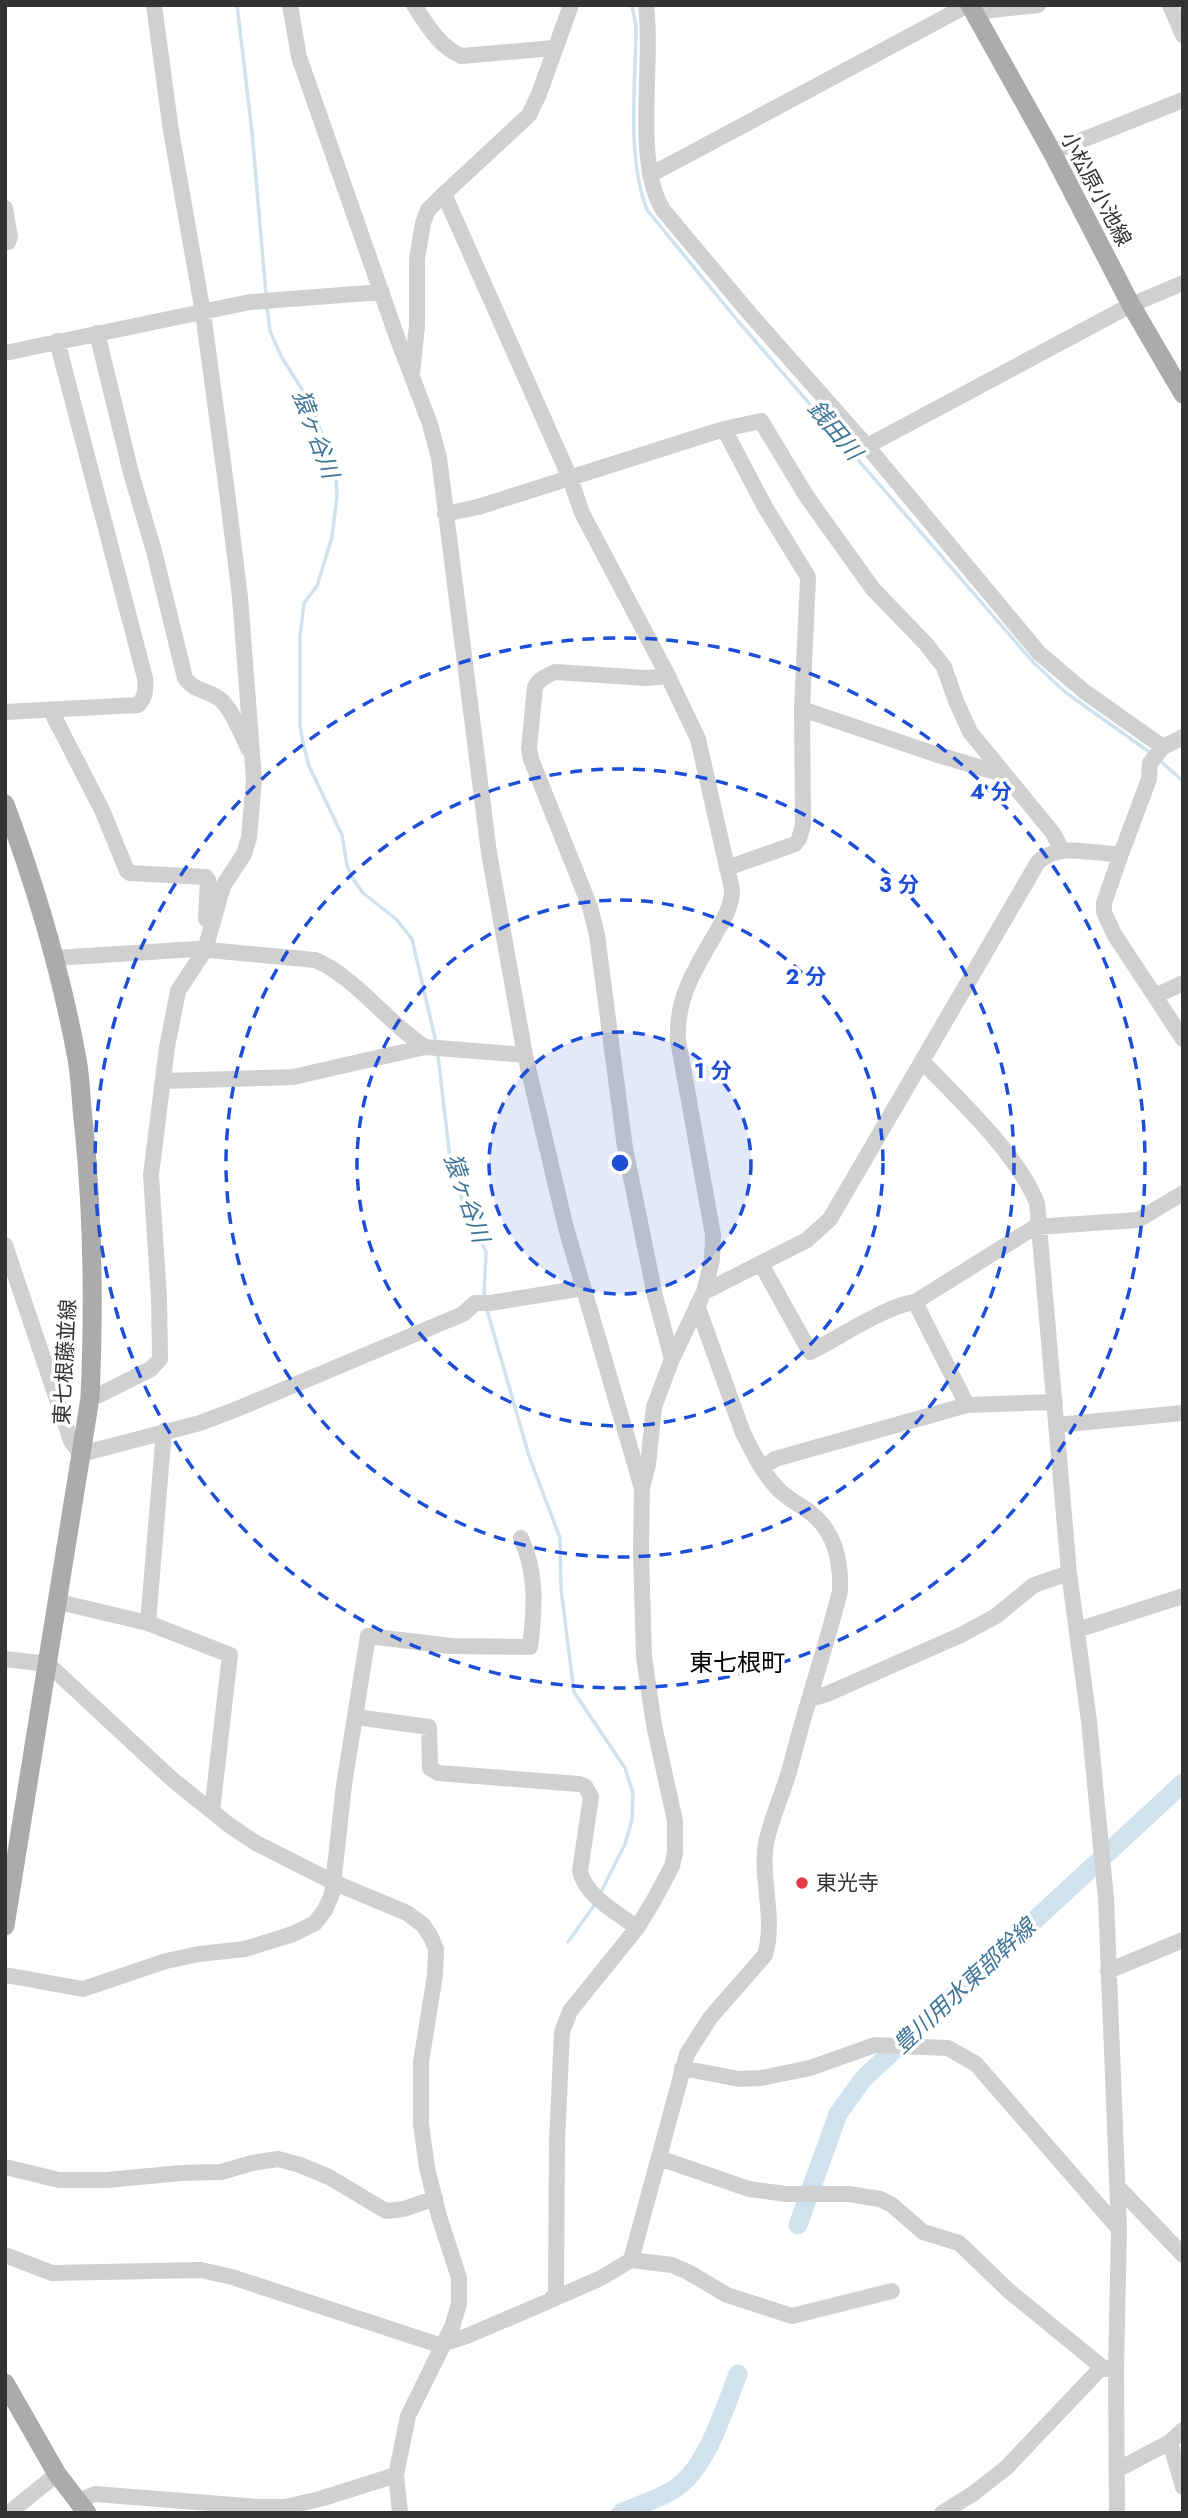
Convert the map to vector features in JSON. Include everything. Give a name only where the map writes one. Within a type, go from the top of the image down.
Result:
[{"type":"main road","name":"小松原小池線","points":[[970,8],[1052,152],[1131,305],[1180,383]]},
{"type":"main road","name":"東七根藤並線","points":[[5,804],[12,840],[55,958],[78,1061],[88,1169],[92,1363],[90,1398],[59,1602],[5,1926]]},
{"type":"main road","points":[[5,2383],[57,2474],[83,2507]]},
{"type":"street","points":[[90,1398],[151,1368],[157,1364],[161,1354],[151,1175],[178,991],[205,950],[223,886],[244,854],[249,838],[254,779],[240,597],[204,313],[171,131],[154,5]]},
{"type":"street","points":[[290,5],[299,57],[430,424],[439,458],[489,853],[525,1055],[566,1228],[642,1488]]},
{"type":"street","points":[[414,5],[437,39],[447,49],[461,56],[554,48]]},
{"type":"street","points":[[411,377],[417,325],[419,233],[428,211],[529,116],[572,5]]},
{"type":"street","points":[[646,5],[649,30],[647,160],[654,197],[663,210],[750,314],[867,446],[1040,653],[1085,692],[1163,747]]},
{"type":"street","points":[[650,175],[970,8],[1038,5]]},
{"type":"street","points":[[1170,5],[1183,35]]},
{"type":"street","points":[[1052,152],[1183,100]]},
{"type":"street","points":[[444,194],[570,478],[582,513],[667,674],[698,739],[732,888],[730,908],[684,991],[677,1019],[678,1040],[713,1236],[712,1260],[700,1299],[671,1359],[654,1408],[648,1465],[642,1488],[644,1657],[654,1725],[675,1821],[675,1853],[654,1900],[637,1928],[570,2011],[562,2032],[557,2143],[556,2294],[552,2298]]},
{"type":"street","points":[[5,208],[10,237],[8,242],[5,242]]},
{"type":"street","points":[[867,446],[1131,305],[1183,283]]},
{"type":"street","points":[[5,353],[267,301],[382,292]]},
{"type":"street","points":[[97,333],[185,678],[191,686],[220,699],[252,755]]},
{"type":"street","points":[[5,712],[138,705],[144,700],[146,693],[142,667],[57,341]]},
{"type":"street","points":[[445,514],[478,507],[724,429],[761,421],[807,497],[873,589],[926,643],[944,667],[970,732],[1053,833],[1062,850]]},
{"type":"street","points":[[724,429],[765,507],[808,577],[802,709],[803,825],[795,844],[727,868]]},
{"type":"street","points":[[667,674],[646,678],[555,672],[546,676],[537,681],[535,687],[528,748],[590,907],[597,935],[625,1147],[655,1296],[671,1359]]},
{"type":"street","points":[[50,709],[102,810],[127,871],[206,877],[208,880],[205,950]]},
{"type":"street","points":[[802,709],[1002,774]]},
{"type":"street","points":[[1183,737],[1163,747],[1150,763],[1149,779],[1104,902],[1107,924],[1183,1039]]},
{"type":"street","points":[[700,1299],[807,1240],[830,1219],[1038,862],[1046,855],[1062,850],[1121,854]]},
{"type":"street","points":[[55,958],[205,950],[300,958],[323,963],[425,1047]]},
{"type":"street","points":[[1155,996],[1183,983]]},
{"type":"street","points":[[164,1082],[293,1077],[425,1047],[525,1055]]},
{"type":"street","points":[[922,1061],[1013,1160],[1030,1185],[1037,1203],[1069,1573],[1106,1899],[1119,2229],[1109,2369],[1117,2470],[1117,2513]]},
{"type":"street","points":[[761,1264],[810,1352],[873,1319],[915,1302],[992,1252],[1039,1226],[1138,1220],[1183,1193]]},
{"type":"street","points":[[5,1245],[71,1441],[81,1454],[200,1423],[237,1409],[463,1314],[475,1303],[583,1288]]},
{"type":"street","points":[[631,2260],[682,2067],[693,2042],[710,2018],[765,1955],[769,1917],[765,1872],[766,1845],[840,1591],[841,1568],[836,1545],[819,1521],[775,1486],[743,1433],[700,1299]]},
{"type":"street","points":[[915,1302],[967,1405]]},
{"type":"street","points":[[763,1467],[775,1459],[967,1405],[1055,1402]]},
{"type":"street","points":[[1057,1425],[1183,1413]]},
{"type":"street","points":[[148,1623],[164,1431]]},
{"type":"street","points":[[5,1975],[83,1989],[166,1961],[245,1949],[293,1934],[315,1923],[332,1894],[345,1785],[368,1636],[451,1646],[530,1647],[534,1622],[534,1573],[521,1538]]},
{"type":"street","points":[[810,1699],[961,1635],[996,1616],[1034,1585],[1069,1573]]},
{"type":"street","points":[[1077,1630],[1183,1596]]},
{"type":"street","points":[[59,1602],[148,1623],[230,1654],[212,1811]]},
{"type":"street","points":[[5,1659],[48,1664],[173,1780],[212,1811],[256,1843],[333,1882],[407,1913],[422,1925],[436,1949],[435,1975],[421,2062],[421,2124],[427,2168],[459,2278],[459,2304],[444,2344],[408,2416],[396,2474],[400,2513]]},
{"type":"street","points":[[356,1717],[429,1727],[430,1768],[438,1773],[585,1786],[591,1797],[580,1871],[583,1883],[637,1928]]},
{"type":"street","points":[[1108,1971],[1183,1940]]},
{"type":"street","points":[[682,2067],[739,2079],[761,2078],[810,2067],[874,2045],[948,2048],[976,2064],[1119,2229]]},
{"type":"street","points":[[659,2158],[749,2189],[800,2194],[849,2194],[880,2199],[892,2205],[923,2232],[959,2243],[1009,2291],[1109,2369]]},
{"type":"street","points":[[5,2167],[58,2180],[107,2180],[222,2172],[278,2159],[329,2177],[386,2211],[404,2209],[435,2198]]},
{"type":"street","points":[[1117,2186],[1183,2255]]},
{"type":"street","points":[[5,2255],[52,2273],[201,2270],[232,2277],[444,2344],[601,2278],[631,2260],[671,2265],[727,2295],[792,2316],[891,2291]]},
{"type":"street","points":[[942,2513],[1006,2468],[1109,2369]]},
{"type":"street","points":[[1117,2470],[1170,2442],[1183,2430]]},
{"type":"street","points":[[1170,2442],[1183,2487]]},
{"type":"street","points":[[9,2513],[57,2474]]},
{"type":"street","points":[[83,2507],[95,2494],[285,2507],[320,2499],[396,2474]]},
{"type":"waterway","name":"猿ヶ谷川","points":[[237,5],[252,132],[266,295]]},
{"type":"waterway","name":"銭田川","points":[[632,5],[636,26],[634,143],[640,188],[647,210],[737,320],[1033,662],[1065,692],[1152,754]]},
{"type":"waterway","name":"猿ヶ谷川","points":[[267,306],[270,331],[281,356],[308,399],[329,451],[336,479],[332,537],[317,586],[304,603],[300,636],[300,725],[303,743],[309,766],[342,835],[347,865],[353,879],[363,893],[396,919],[412,939],[435,1038]]},
{"type":"waterway","name":"銭田川","points":[[1158,759],[1183,781]]},
{"type":"waterway","name":"猿ヶ谷川","points":[[438,1056],[450,1158],[462,1199],[486,1252],[484,1297]]},
{"type":"waterway","points":[[487,1310],[529,1456],[560,1538],[561,1589],[574,1692],[625,1768],[633,1793],[632,1820],[625,1844],[601,1892]]},
{"type":"waterway","name":"豊川用水東部幹線","points":[[798,2225],[838,2114],[863,2079],[1183,1783]]},
{"type":"waterway","points":[[568,1942],[595,1904]]},
{"type":"waterway","name":"豊川用水東部幹線","points":[[621,2513],[663,2495],[687,2478],[714,2436],[738,2374]]},
{"type":"place","name":"東光寺","points":[[802,1883]]},
{"type":"district","name":"東七根町","points":[[737,1663]]}]
